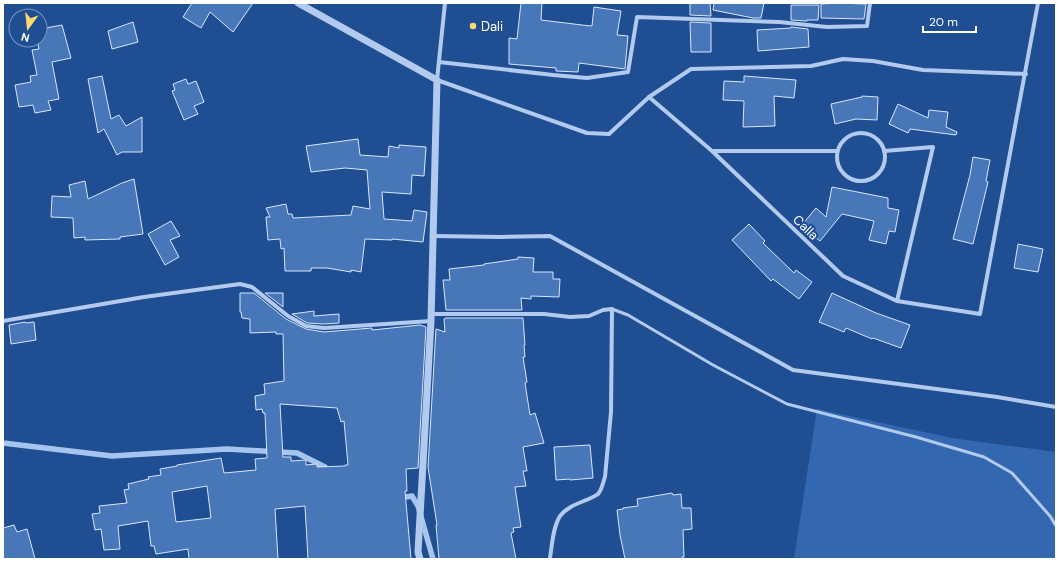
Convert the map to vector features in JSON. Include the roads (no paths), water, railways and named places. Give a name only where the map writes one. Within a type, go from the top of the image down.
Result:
[{"type":"street","points":[[298,3],[437,80],[587,133],[609,134],[649,97],[691,69],[811,66],[843,59],[873,61],[923,70],[1026,74],[1038,3]]},
{"type":"street","points":[[420,559],[418,552],[434,236],[437,80],[445,3]]},
{"type":"street","points":[[439,62],[587,78],[628,72],[637,17],[779,22],[827,27],[868,26],[870,3]]},
{"type":"street","name":"Calla","points":[[649,97],[712,151],[843,276],[897,301],[980,314],[1026,74]]},
{"type":"street","points":[[862,132],[869,134],[876,138],[884,151],[885,160],[883,167],[878,174],[863,181],[848,177],[842,172],[838,164],[837,151],[841,142],[854,134],[862,132]]},
{"type":"street","points":[[884,151],[933,147],[897,301]]},
{"type":"street","points":[[712,151],[837,151]]},
{"type":"street","points":[[434,236],[550,236],[793,370],[997,397],[1056,407]]},
{"type":"street","points":[[3,321],[144,297],[240,284],[252,287],[288,316],[306,326],[324,328],[431,317],[544,314],[570,317],[589,316],[603,310],[612,309],[611,412],[605,477],[598,494],[576,503],[560,516],[555,531],[550,558]]},
{"type":"lane","points":[[612,309],[628,315],[713,365],[787,404],[916,437],[984,457],[1012,472],[1050,516],[1056,526]]},
{"type":"waterway","points":[[3,443],[112,456],[227,449],[297,453],[325,467],[329,472]]},
{"type":"waterway","points":[[399,498],[412,496],[418,506],[433,559]]},
{"type":"place","name":"Dali","points":[[473,26]]}]
